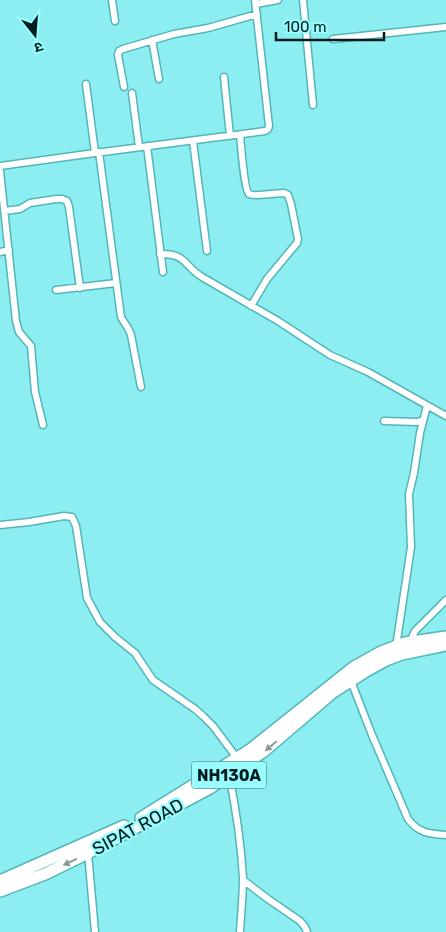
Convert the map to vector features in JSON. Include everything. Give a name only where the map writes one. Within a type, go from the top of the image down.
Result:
[{"type":"highway","name":"NH130A","points":[[0,881],[137,820],[250,750],[354,667],[381,652],[410,643],[446,637]]},
{"type":"highway","name":"SIPAT ROAD","points":[[0,891],[44,874],[88,853],[201,792],[264,751],[333,692],[386,660],[402,654],[446,645]]},
{"type":"street","points":[[112,0],[115,21]]},
{"type":"street","points":[[0,166],[265,131],[269,126],[255,2],[278,0]]},
{"type":"street","points":[[302,0],[313,105]]},
{"type":"street","points":[[124,87],[118,55],[119,51],[152,40],[208,28],[257,14]]},
{"type":"street","points":[[333,39],[446,28]]},
{"type":"street","points":[[152,40],[159,79]]},
{"type":"street","points":[[224,77],[230,136]]},
{"type":"street","points":[[86,84],[121,317],[130,330],[141,387]]},
{"type":"street","points":[[132,93],[139,147]]},
{"type":"street","points":[[240,135],[247,192],[254,195],[284,193],[288,195],[292,204],[298,238],[297,243],[267,279],[251,306]]},
{"type":"street","points":[[193,141],[207,251]]},
{"type":"street","points":[[147,146],[163,272]]},
{"type":"street","points":[[0,171],[17,326],[30,346],[35,392],[43,424]]},
{"type":"street","points":[[4,211],[20,208],[33,202],[56,199],[68,201],[80,288]]},
{"type":"street","points":[[0,252],[9,250]]},
{"type":"street","points":[[160,254],[171,254],[182,258],[198,275],[278,321],[330,355],[368,372],[446,416]]},
{"type":"street","points":[[56,290],[116,283]]},
{"type":"street","points":[[396,647],[411,547],[409,494],[427,406]]},
{"type":"street","points":[[384,421],[418,422],[423,420]]},
{"type":"street","points":[[0,525],[64,516],[72,517],[76,526],[86,598],[100,622],[135,653],[153,680],[204,717],[237,758]]},
{"type":"street","points":[[410,643],[415,631],[446,600]]},
{"type":"street","points":[[351,681],[408,819],[420,830],[446,835]]},
{"type":"street","points":[[229,775],[238,823],[243,880],[240,932]]},
{"type":"street","points":[[88,853],[96,932]]},
{"type":"street","points":[[243,880],[300,921],[307,932]]}]
